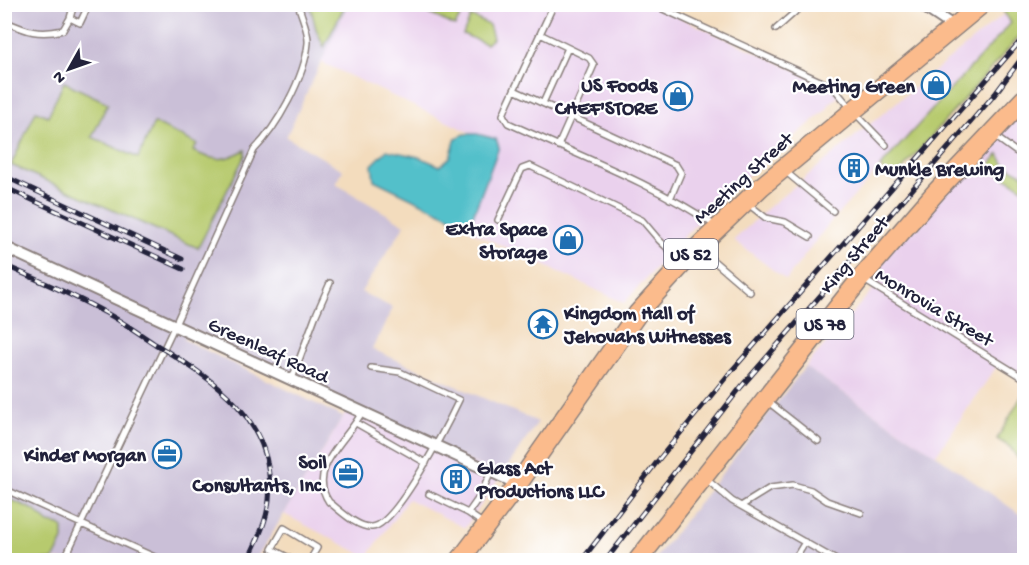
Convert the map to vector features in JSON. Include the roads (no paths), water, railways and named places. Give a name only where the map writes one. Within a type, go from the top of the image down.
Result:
[{"type":"main road","name":"Meeting Street","points":[[460,561],[518,484],[638,313],[683,263],[718,226],[782,169],[956,28],[982,4]]},
{"type":"main road","name":"King Street","points":[[638,561],[861,278],[936,192],[1024,99]]},
{"type":"street","points":[[920,4],[956,28]]},
{"type":"street","name":"Greenleaf Road","points":[[4,247],[518,484]]},
{"type":"lane","points":[[4,21],[23,30],[46,35],[63,30],[74,4]]},
{"type":"lane","points":[[70,18],[80,23],[89,4]]},
{"type":"lane","points":[[64,561],[254,150],[267,136],[302,73],[308,41],[299,7],[296,4]]},
{"type":"lane","points":[[554,4],[503,115],[508,123],[670,199],[718,226]]},
{"type":"lane","points":[[652,4],[833,87],[886,145]]},
{"type":"lane","points":[[776,29],[804,4]]},
{"type":"lane","points":[[540,34],[588,58],[594,65],[558,146]]},
{"type":"lane","points":[[543,104],[568,48]]},
{"type":"lane","points":[[514,90],[676,165],[681,173],[670,199]]},
{"type":"lane","points":[[991,134],[1024,155]]},
{"type":"lane","points":[[498,220],[522,169],[530,166],[642,220],[683,263]]},
{"type":"lane","points":[[782,169],[833,211]]},
{"type":"lane","points":[[746,201],[766,218],[785,222],[810,237]]},
{"type":"lane","points":[[698,247],[750,292]]},
{"type":"lane","name":"Monrovia Street","points":[[861,278],[1024,378]]},
{"type":"lane","points":[[292,379],[330,283]]},
{"type":"lane","points":[[362,412],[323,468],[321,481],[329,502],[363,526],[373,527],[382,524],[426,463],[459,400],[400,372],[371,368]]},
{"type":"lane","points":[[765,400],[818,441]]},
{"type":"lane","points":[[356,423],[426,463]]},
{"type":"lane","points":[[468,513],[480,496],[491,472]]},
{"type":"lane","points":[[704,477],[732,501],[836,561]]},
{"type":"lane","points":[[741,506],[770,488],[793,485],[811,490],[827,501],[861,513]]},
{"type":"lane","points":[[4,489],[161,561]]},
{"type":"lane","points":[[429,494],[468,513],[486,526]]},
{"type":"lane","points":[[293,561],[272,549],[284,528],[317,548],[310,561]]},
{"type":"lane","points":[[794,561],[805,542]]},
{"type":"water","points":[[465,134],[477,134],[496,139],[499,147],[471,221],[461,222],[374,180],[372,165],[387,150],[419,157],[440,166],[450,157],[456,138]]},
{"type":"railway","points":[[582,560],[660,458],[728,375],[1024,37]]},
{"type":"railway","points":[[606,560],[741,387],[995,94],[1024,55]]},
{"type":"railway","points":[[4,176],[182,259]]},
{"type":"railway","points":[[4,187],[183,269]]},
{"type":"railway","points":[[4,265],[67,293],[117,319],[199,372],[237,406],[252,425],[263,447],[269,472],[269,500],[266,516],[248,560]]},
{"type":"place","name":"Meeting Green","points":[[936,85]]},
{"type":"place","name":"US Foods CHEF'STORE","points":[[678,96]]},
{"type":"place","name":"Munkle Brewing","points":[[854,168]]},
{"type":"place","name":"Extra Space Storage","points":[[568,240]]},
{"type":"place","name":"Kingdom Hall of Jehovahs Witnesses","points":[[543,324]]},
{"type":"place","name":"Kinder Morgan","points":[[167,454]]},
{"type":"place","name":"Soil Consultants, Inc.","points":[[348,473]]},
{"type":"place","name":"Glass Act Productions LLC","points":[[456,479]]}]
